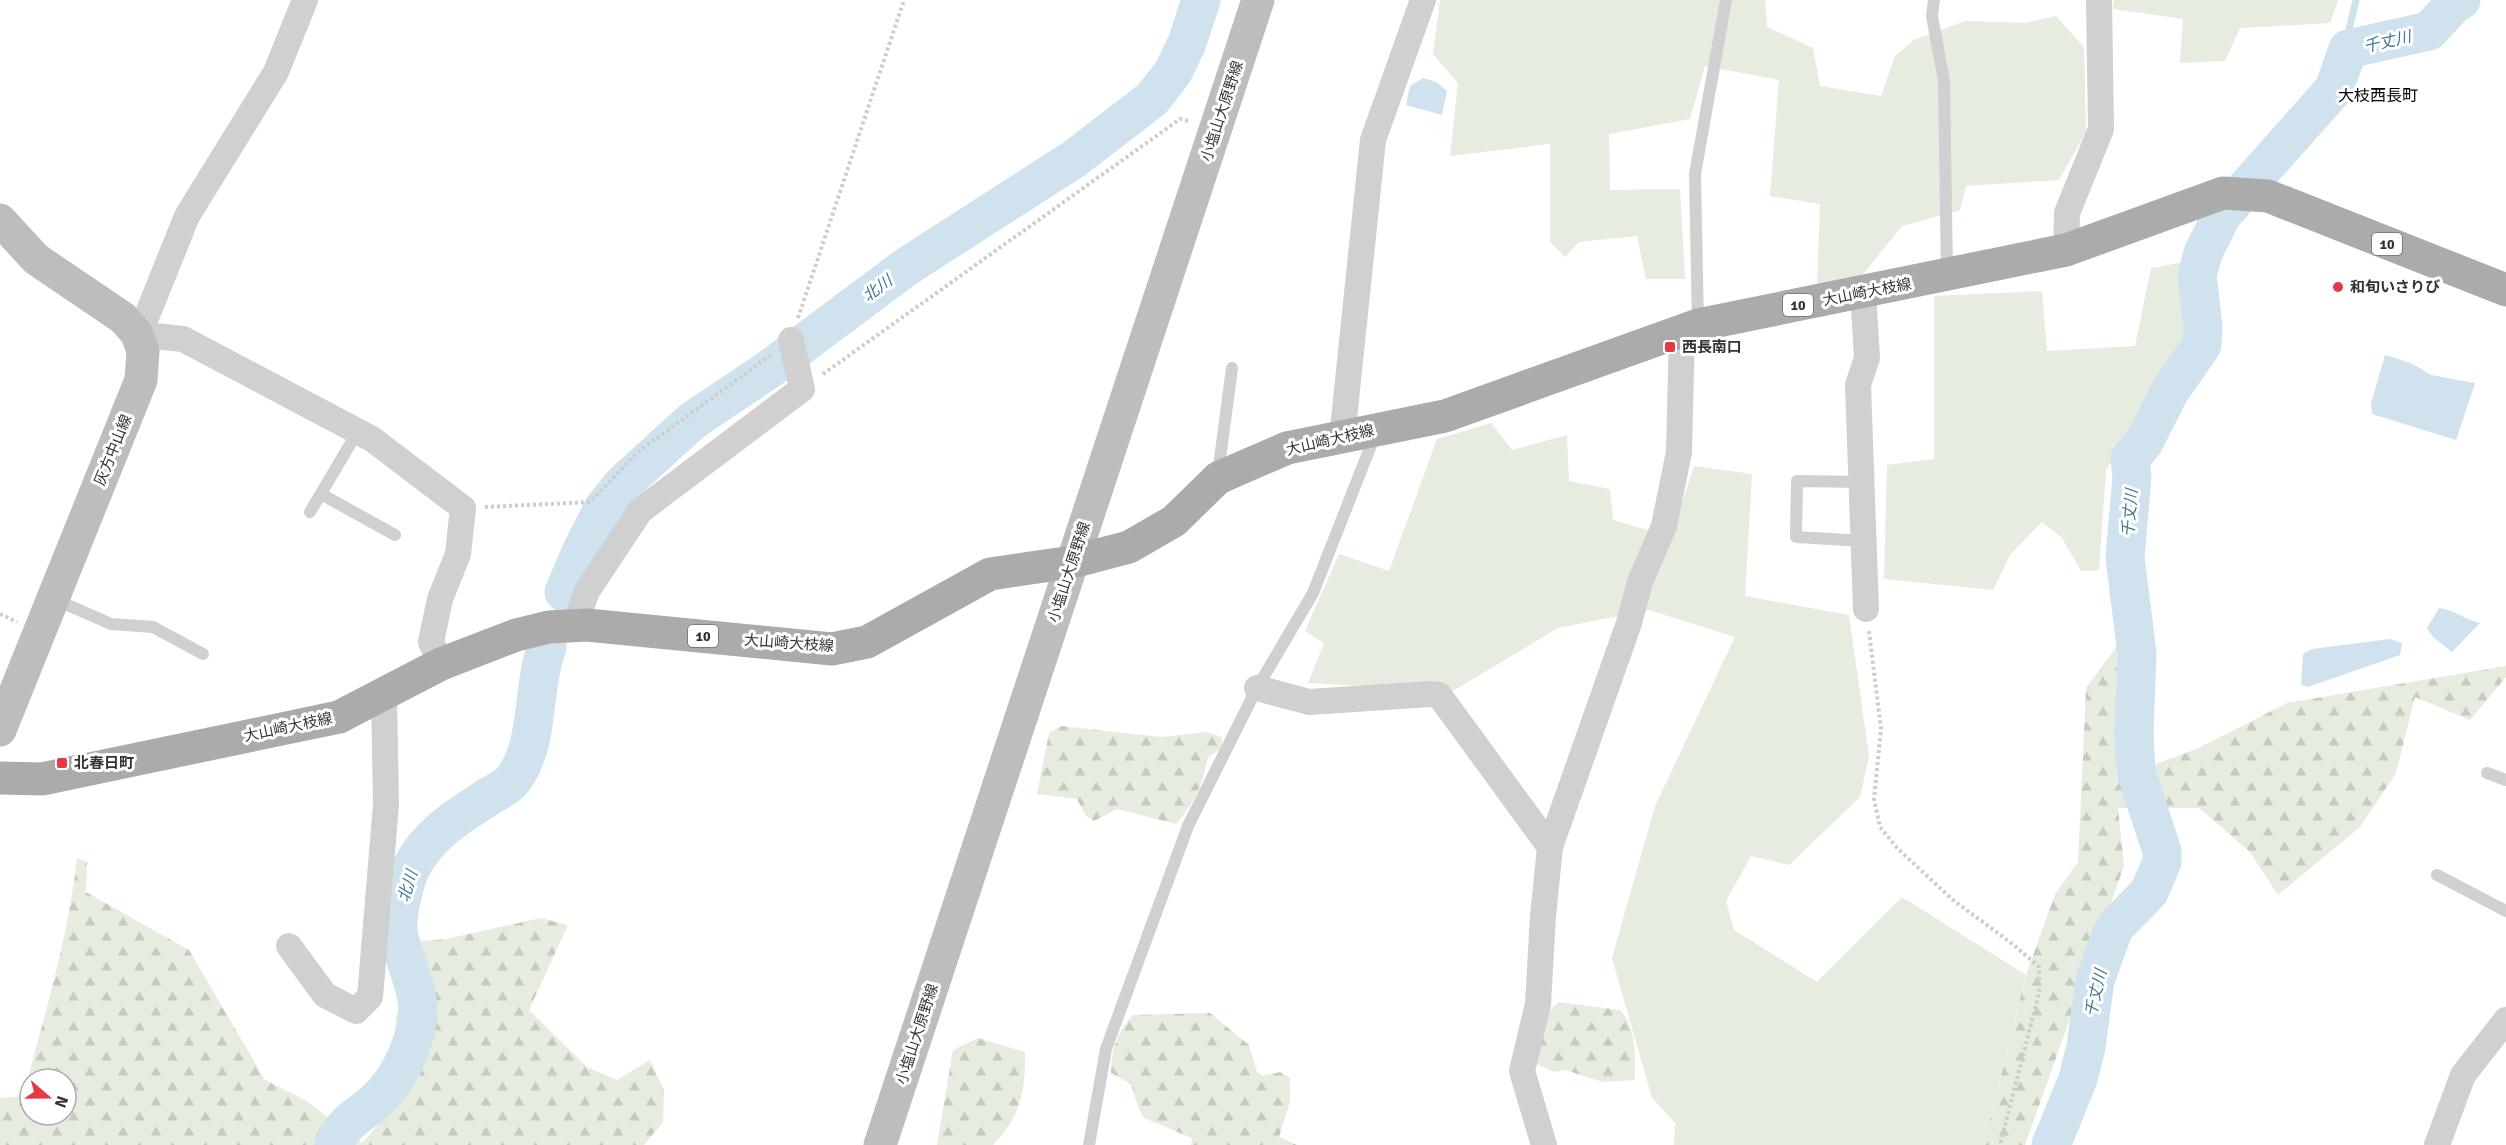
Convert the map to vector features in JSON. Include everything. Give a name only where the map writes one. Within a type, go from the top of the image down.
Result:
[{"type":"main road","name":"小塩山大原野線","points":[[880,1145],[1258,0]]},
{"type":"main road","name":"大山崎大枝線","points":[[0,778],[42,779],[339,717],[441,664],[516,634],[549,627],[587,624],[832,649],[867,642],[990,574],[1072,562],[1129,547],[1174,521],[1218,478],[1287,448],[1445,416],[1690,327],[2066,250],[2223,193],[2268,196],[2506,290]]},
{"type":"main road","points":[[0,220],[36,259],[123,318],[137,334]]},
{"type":"main road","name":"灰方中山線","points":[[0,730],[141,380],[143,351],[137,334]]},
{"type":"street","points":[[305,0],[276,72],[187,216],[148,313],[137,334],[183,339],[358,431],[372,439],[463,508],[458,554],[440,599],[431,642],[441,664]]},
{"type":"street","points":[[1342,438],[1373,140],[1423,0]]},
{"type":"street","points":[[2066,250],[2067,213],[2101,129],[2099,0]]},
{"type":"street","points":[[1863,293],[1867,358],[1858,385],[1866,609]]},
{"type":"street","points":[[1544,1145],[1522,1071],[1538,1004],[1542,916],[1550,847],[1629,623],[1641,582],[1664,526],[1679,452],[1690,327]]},
{"type":"street","points":[[575,625],[587,591],[640,511],[802,389],[791,340]]},
{"type":"street","points":[[1257,688],[1309,702],[1439,695],[1550,847]]},
{"type":"street","points":[[289,946],[325,995],[356,1011],[370,997],[386,804],[384,694]]},
{"type":"street","points":[[2437,1145],[2463,1075],[2506,1020]]},
{"type":"lane","points":[[1690,327],[1699,299],[1695,174],[1726,0]]},
{"type":"lane","points":[[1934,0],[1932,16],[1944,81],[1947,275]]},
{"type":"lane","points":[[1218,478],[1232,368]]},
{"type":"lane","points":[[1089,1145],[1106,1048],[1188,826],[1257,688],[1313,593],[1377,429]]},
{"type":"lane","points":[[310,512],[358,431]]},
{"type":"lane","points":[[1863,482],[1797,481],[1796,537],[1864,541]]},
{"type":"lane","points":[[321,494],[395,535]]},
{"type":"lane","points":[[53,599],[111,624],[153,627],[203,654]]},
{"type":"lane","points":[[2487,773],[2506,780]]},
{"type":"lane","points":[[2437,874],[2506,911]]},
{"type":"path","points":[[463,508],[590,502],[638,452],[791,340],[904,0]]},
{"type":"path","points":[[802,389],[1180,119],[1216,126]]},
{"type":"path","points":[[1866,609],[1881,729],[1874,800],[1880,826],[1898,849],[1953,900],[2014,945],[2039,967],[2039,993],[2000,1145]]},
{"type":"green space","points":[[1440,0],[1765,0],[1767,27],[1813,48],[1820,86],[1881,96],[1895,56],[1914,40],[1965,21],[2026,23],[2056,16],[2084,47],[2086,132],[2059,180],[1966,186],[1960,210],[1902,226],[1860,278],[1817,286],[1820,204],[1770,196],[1779,80],[1705,66],[1690,119],[1609,134],[1610,190],[1680,189],[1685,279],[1646,279],[1637,236],[1579,242],[1565,257],[1550,242],[1550,144],[1450,156],[1458,83],[1433,54]]},
{"type":"green space","points":[[2114,0],[2338,0],[2330,23],[2240,28],[2225,61],[2180,63],[2183,19],[2113,9]]},
{"type":"green space","points":[[2185,262],[2189,337],[2106,470],[2099,570],[2081,571],[2062,538],[2042,522],[2010,555],[1993,590],[1884,579],[1887,465],[1934,459],[1934,296],[2042,291],[2047,351],[2135,346],[2151,268]]},
{"type":"green space","points":[[1491,423],[1512,450],[1567,435],[1569,481],[1610,489],[1613,520],[1671,537],[1694,466],[1752,474],[1745,596],[1849,615],[1869,756],[1860,797],[1789,865],[1751,856],[1726,901],[1734,930],[1817,982],[1902,897],[2026,975],[1984,1145],[1674,1145],[1675,1123],[1652,1098],[1612,958],[1655,806],[1735,637],[1649,610],[1558,628],[1453,691],[1308,683],[1324,643],[1305,631],[1339,554],[1389,571],[1437,439]]},
{"type":"green space","points":[[2117,646],[2116,779],[2199,748],[2287,703],[2506,666],[2506,677],[2470,720],[2415,697],[2396,773],[2360,827],[2278,895],[2250,852],[2199,808],[2118,808],[2124,866],[2025,1145],[1984,1145],[2026,975],[2055,894],[2078,862],[2086,688]]},
{"type":"green space","points":[[1061,726],[1161,737],[1207,732],[1222,737],[1221,749],[1208,757],[1197,793],[1176,824],[1117,809],[1094,821],[1086,816],[1077,799],[1037,794],[1049,733]]},
{"type":"green space","points":[[77,858],[87,862],[86,892],[189,950],[265,1080],[305,1100],[362,1143],[390,1112],[396,1017],[421,941],[446,939],[541,918],[568,925],[529,1010],[587,1067],[617,1080],[650,1060],[664,1090],[663,1122],[644,1145],[0,1145],[0,1098],[18,1096],[18,1127],[78,1127],[78,1067],[31,1067],[68,919]]},
{"type":"green space","points":[[1559,1002],[1620,1010],[1630,1025],[1632,1034],[1635,1052],[1635,1080],[1603,1082],[1565,1070],[1555,1072],[1536,1064],[1542,1017]]},
{"type":"green space","points":[[1210,1013],[1249,1045],[1257,1072],[1262,1076],[1280,1072],[1290,1078],[1290,1101],[1279,1137],[1297,1145],[1191,1145],[1192,1138],[1144,1118],[1131,1084],[1111,1073],[1116,1041],[1133,1015]]},
{"type":"green space","points":[[978,1038],[1025,1052],[1020,1103],[1010,1124],[993,1145],[937,1145],[953,1050]]},
{"type":"water","points":[[1423,78],[1436,82],[1447,91],[1442,115],[1406,105],[1410,86]]},
{"type":"water","points":[[2385,355],[2411,363],[2431,375],[2475,383],[2456,440],[2372,414],[2371,403]]},
{"type":"water","points":[[2439,608],[2480,623],[2452,652],[2433,637],[2427,628]]},
{"type":"water","points":[[2390,639],[2402,643],[2400,655],[2308,687],[2301,685],[2303,654],[2312,649]]},
{"type":"waterway","name":"北川","points":[[564,592],[604,507],[623,484],[692,421],[768,370],[906,267],[1074,159],[1152,99],[1173,72],[1187,43],[1201,0]]},
{"type":"waterway","points":[[2348,49],[2349,30],[2356,0]]},
{"type":"waterway","name":"千丈川","points":[[2051,1145],[2078,1079],[2086,1047],[2095,980],[2114,928],[2149,892],[2162,862],[2162,851],[2136,772],[2134,734],[2137,654],[2125,557],[2132,477],[2130,459],[2144,442],[2170,391],[2202,345],[2203,326],[2197,275],[2203,253],[2222,215],[2334,89],[2348,49],[2429,31],[2455,3],[2461,0]]},
{"type":"waterway","name":"北川","points":[[334,1145],[342,1130],[391,1085],[406,1058],[416,1029],[418,1017],[416,994],[398,930],[401,901],[409,873],[426,845],[435,836],[464,813],[505,787],[514,778],[523,763],[528,747],[542,663],[547,647]]},
{"type":"place","name":"和旬いさりび","points":[[2338,287]]},
{"type":"place","name":"西長南口","points":[[1670,347]]},
{"type":"place","name":"北春日町","points":[[62,763]]},
{"type":"district","name":"大枝西長町","points":[[2378,95]]}]
